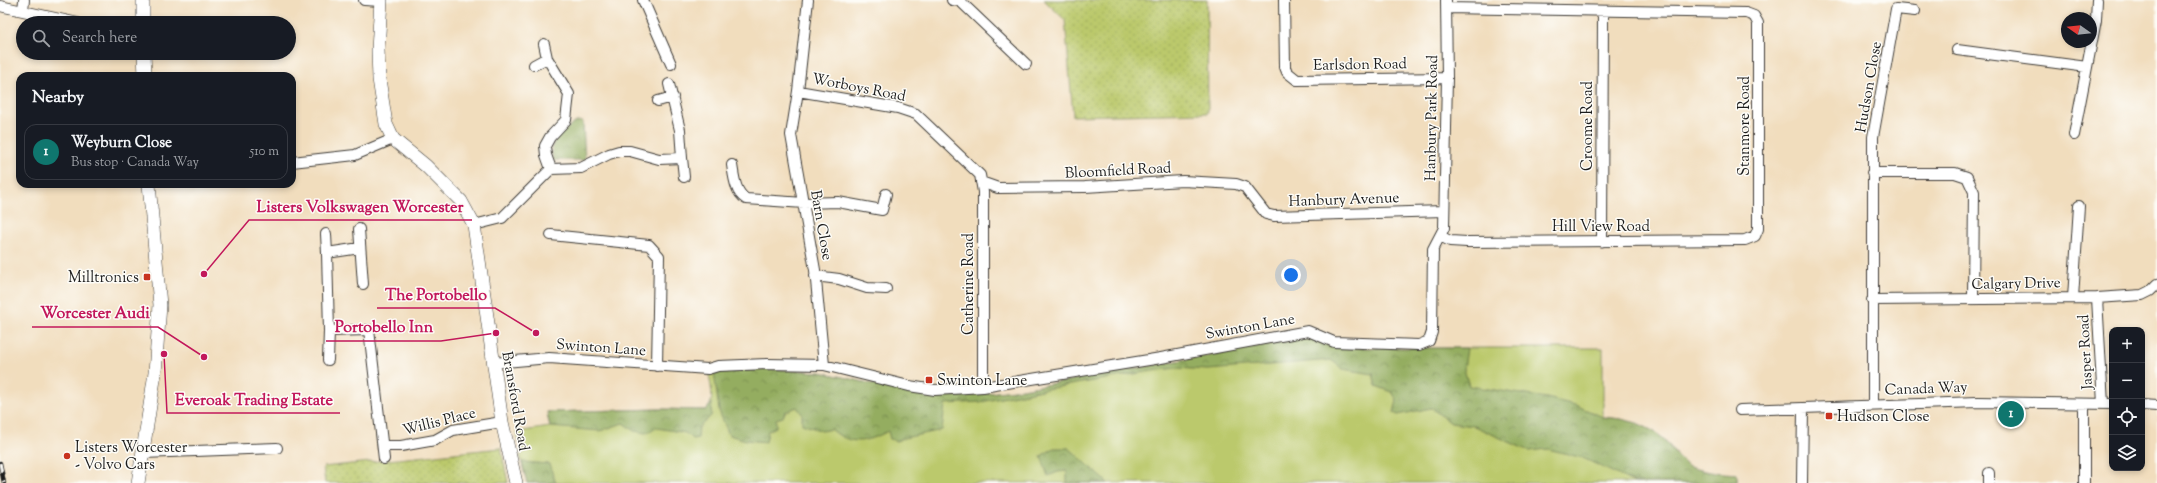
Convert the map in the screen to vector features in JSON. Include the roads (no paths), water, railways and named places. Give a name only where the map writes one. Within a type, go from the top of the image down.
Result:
[{"type":"main road","points":[[143,0],[143,16]]},
{"type":"main road","name":"Bransford Road","points":[[381,1],[378,50],[379,79],[386,124],[393,139],[426,166],[461,201],[474,225],[502,422],[516,483]]},
{"type":"main road","points":[[144,60],[145,72]]},
{"type":"main road","points":[[138,483],[155,373],[160,305],[149,188]]},
{"type":"street","points":[[23,11],[24,0]]},
{"type":"street","points":[[364,0],[381,1]]},
{"type":"street","points":[[643,0],[671,64]]},
{"type":"street","name":"Barn Close","points":[[808,0],[798,91],[791,135],[804,202],[815,276],[824,365]]},
{"type":"street","points":[[952,0],[960,1],[1026,64]]},
{"type":"street","name":"Earlsdon Road","points":[[1284,0],[1285,67],[1286,72],[1296,80],[1447,78]]},
{"type":"street","points":[[2074,135],[2096,20],[2097,0]]},
{"type":"street","points":[[1446,4],[1603,11]]},
{"type":"street","name":"Hanbury Park Road","points":[[1440,236],[1444,228],[1447,78],[1446,4]]},
{"type":"street","points":[[0,6],[46,16]]},
{"type":"street","name":"Hudson Close","points":[[1873,405],[1873,137],[1896,9],[1915,11]]},
{"type":"street","name":"Stanmore Road","points":[[1603,11],[1746,13],[1754,16],[1758,23],[1758,229]]},
{"type":"street","name":"Croome Road","points":[[1602,242],[1603,11]]},
{"type":"street","points":[[544,44],[547,58],[569,94],[566,120],[550,137],[545,146],[546,156],[551,169]]},
{"type":"street","points":[[1957,50],[2087,66]]},
{"type":"street","points":[[534,65],[547,58]]},
{"type":"street","points":[[670,84],[680,130],[684,177]]},
{"type":"street","name":"Worboys Road","points":[[798,91],[898,108],[916,114],[980,175],[981,182]]},
{"type":"street","points":[[658,101],[672,97]]},
{"type":"street","points":[[296,162],[355,155],[393,139]]},
{"type":"street","points":[[474,225],[502,218],[551,169],[580,168],[608,154],[619,151],[630,151],[659,159],[682,158]]},
{"type":"street","points":[[732,165],[735,184],[742,196],[746,199],[838,202],[882,210],[886,194]]},
{"type":"street","points":[[1872,173],[1955,173],[1966,177],[1974,192],[1973,299]]},
{"type":"street","name":"Bloomfield Road","points":[[981,182],[998,188],[1005,188],[1085,187],[1183,181],[1236,184],[1245,187],[1253,196]]},
{"type":"street","name":"Catherine Road","points":[[981,182],[983,192],[983,387]]},
{"type":"street","name":"Hanbury Avenue","points":[[1253,196],[1266,214],[1274,216],[1444,211]]},
{"type":"street","points":[[2073,298],[2079,206]]},
{"type":"street","points":[[359,229],[363,284]]},
{"type":"street","name":"Hill View Road","points":[[1440,236],[1450,241],[1468,242],[1745,240],[1755,236],[1758,229]]},
{"type":"street","points":[[326,234],[329,331],[328,360]]},
{"type":"street","points":[[551,235],[649,245],[656,251],[659,256],[657,366]]},
{"type":"street","name":"Swinton Lane","points":[[493,363],[549,358],[708,369],[718,366],[767,364],[824,365],[935,390],[983,387],[1161,358],[1308,331],[1334,342],[1419,344],[1429,341],[1432,332],[1433,249],[1440,236]]},
{"type":"street","points":[[327,253],[360,248]]},
{"type":"street","points":[[815,276],[840,279],[867,288],[886,289]]},
{"type":"street","name":"Calgary Drive","points":[[1872,300],[2097,298],[2142,295],[2150,291],[2157,284]]},
{"type":"street","name":"Jasper Road","points":[[2097,298],[2108,404]]},
{"type":"street","name":"Willis Place","points":[[329,331],[369,330],[384,459]]},
{"type":"street","name":"Canada Way","points":[[1740,410],[1978,402],[2108,404]]},
{"type":"street","points":[[2084,404],[2084,483]]},
{"type":"street","points":[[2145,405],[2157,406]]},
{"type":"street","points":[[1802,483],[1803,409]]},
{"type":"street","name":"Willis Place","points":[[383,446],[401,446],[435,440],[453,430],[502,422]]},
{"type":"street","points":[[143,453],[277,448]]},
{"type":"railway","points":[[0,463],[4,483]]},
{"type":"place","name":"Listers Volkswagen Worcester","points":[[204,274]]},
{"type":"place","name":"Milltronics","points":[[147,277]]},
{"type":"place","name":"Portobello Inn","points":[[496,333]]},
{"type":"place","name":"The Portobello","points":[[536,333]]},
{"type":"place","name":"Everoak Trading Estate","points":[[164,354]]},
{"type":"place","name":"Worcester Audi","points":[[204,357]]},
{"type":"place","name":"Swinton Lane","points":[[929,380]]},
{"type":"place","name":"Weyburn Close","points":[[2011,414]]},
{"type":"place","name":"Hudson Close","points":[[1829,416]]},
{"type":"place","name":"Listers Worcester - Volvo Cars","points":[[67,456]]}]
